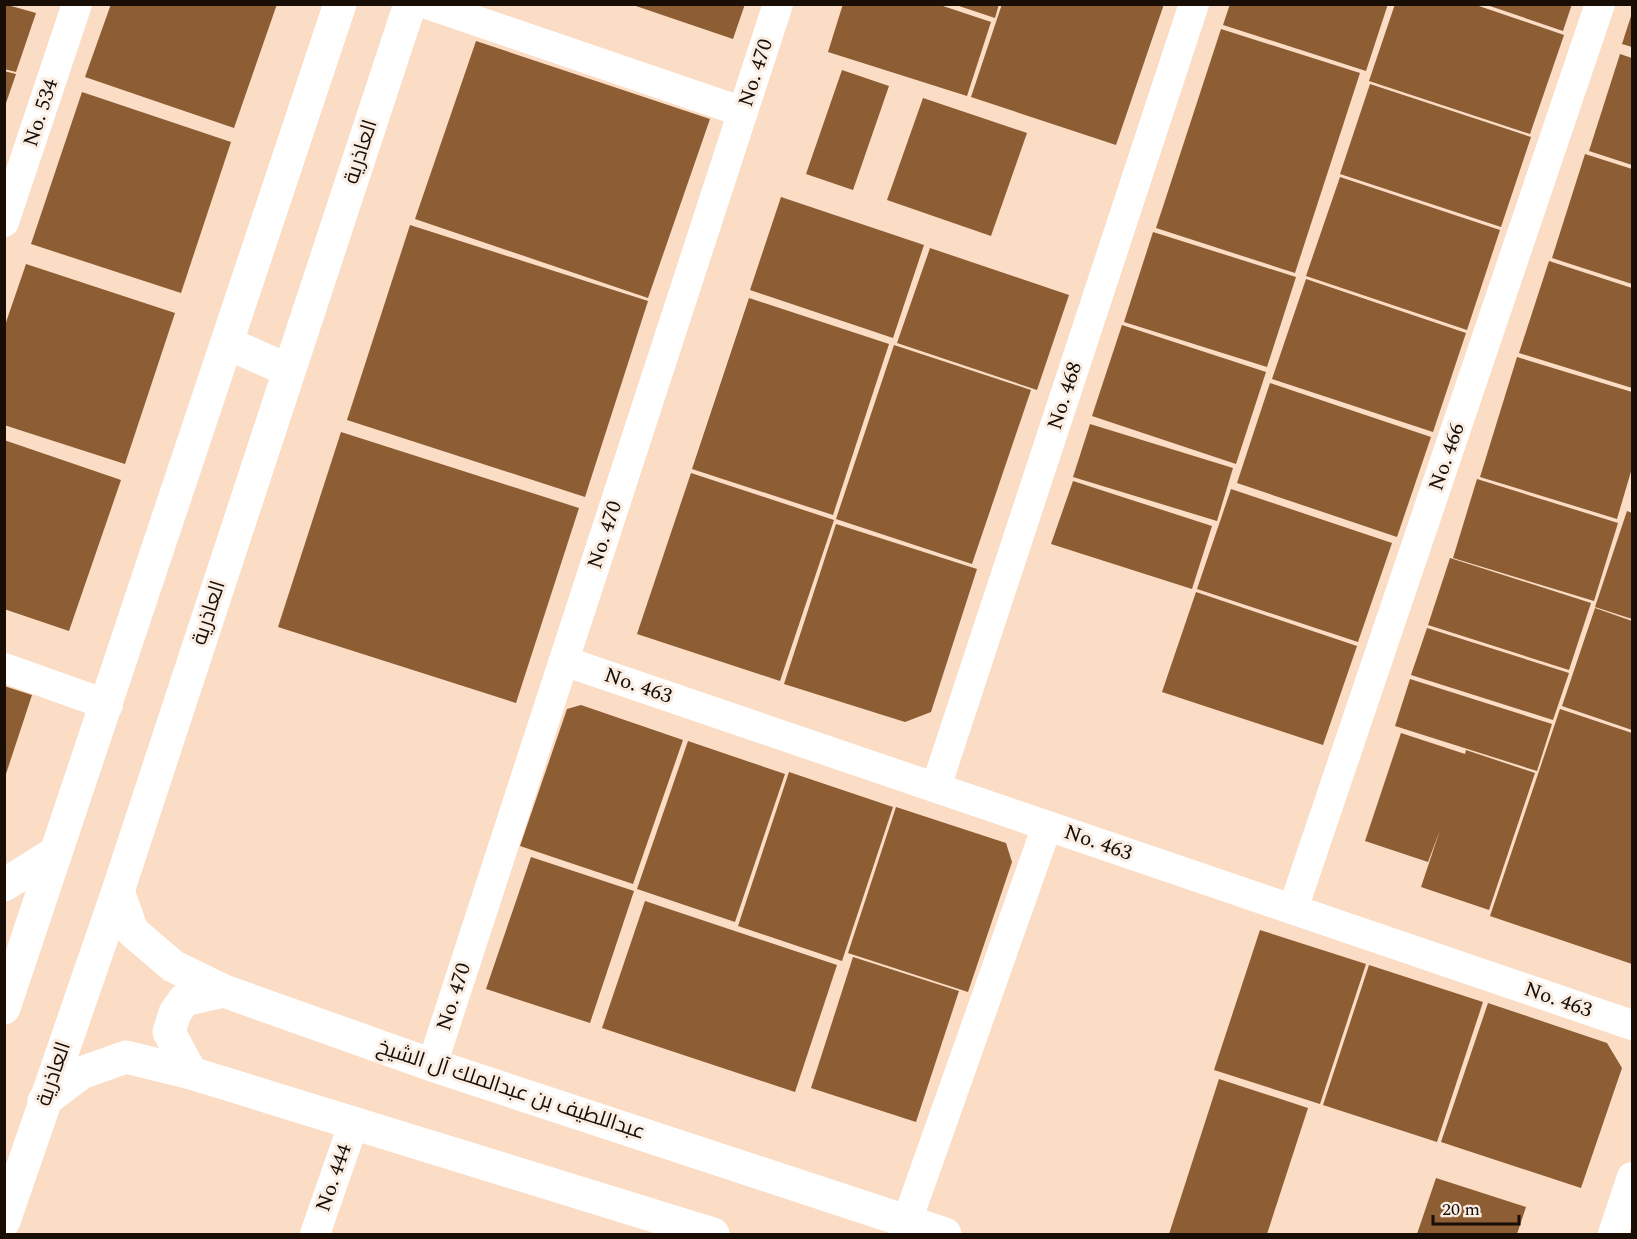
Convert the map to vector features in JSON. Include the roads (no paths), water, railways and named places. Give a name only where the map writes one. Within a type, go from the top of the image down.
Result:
[{"type":"street","name":"No. 534","points":[[4,222],[77,4]]},
{"type":"street","points":[[4,1008],[229,344],[340,4]]},
{"type":"street","name":"العاذرية","points":[[4,1221],[118,891],[410,4]]},
{"type":"street","points":[[427,4],[743,112]]},
{"type":"street","name":"No. 470","points":[[432,1065],[778,4]]},
{"type":"street","name":"No. 468","points":[[936,788],[1194,4]]},
{"type":"street","name":"No. 466","points":[[1293,909],[1600,4]]},
{"type":"street","points":[[229,344],[288,370]]},
{"type":"street","name":"No. 463","points":[[564,661],[1632,1025]]},
{"type":"street","points":[[4,668],[108,705]]},
{"type":"street","points":[[907,1221],[1047,826]]},
{"type":"street","points":[[4,885],[55,853]]},
{"type":"street","name":"عبداللطيف بن عبدالملك آل الشيخ","points":[[118,891],[132,931],[173,966],[224,991],[432,1065],[945,1234]]},
{"type":"street","points":[[191,1073],[169,1032],[175,1013],[184,1000],[224,991]]},
{"type":"street","points":[[44,1101],[81,1073],[126,1057],[191,1073],[354,1122],[713,1234]]},
{"type":"street","name":"No. 444","points":[[315,1234],[354,1122]]},
{"type":"street","points":[[1613,1234],[1632,1177]]}]
